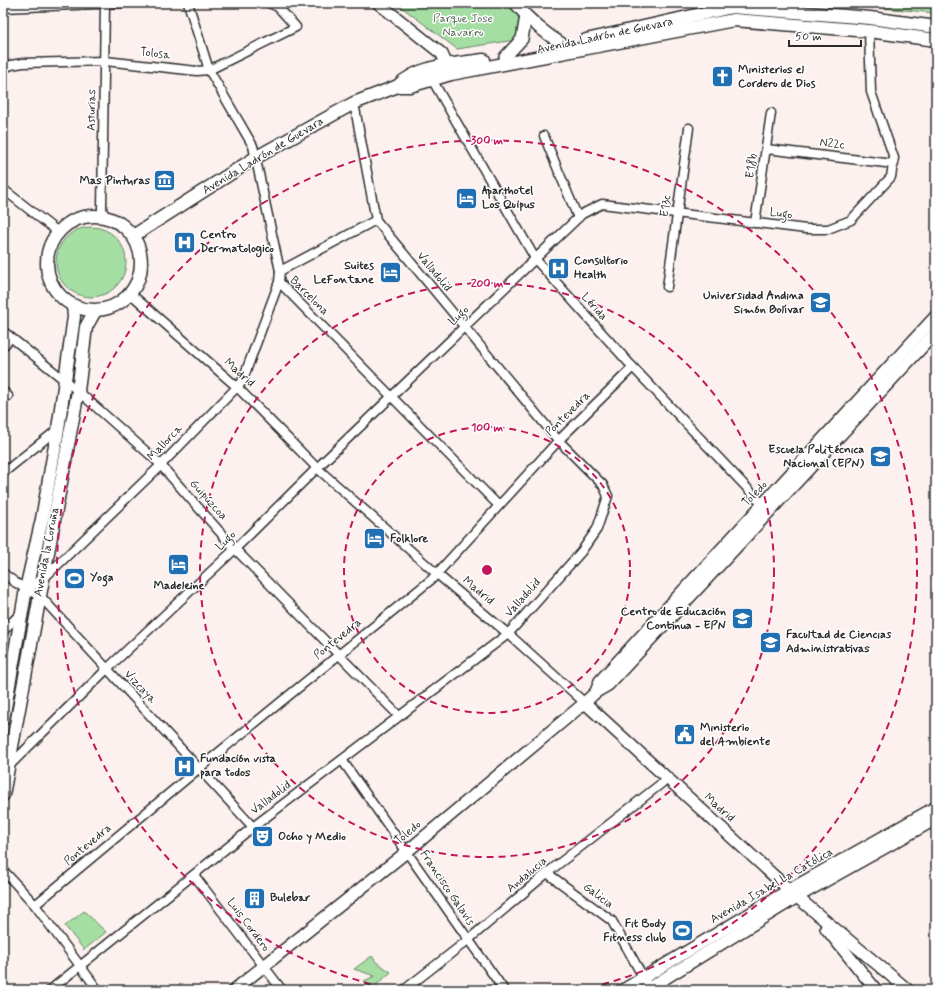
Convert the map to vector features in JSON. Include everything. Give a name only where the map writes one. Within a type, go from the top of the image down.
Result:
[{"type":"main road","name":"Avenida Ladrón de Guevara","points":[[133,236],[255,158],[354,103],[398,86],[410,86],[429,74],[564,45],[730,5],[870,18],[936,27]]},
{"type":"main road","name":"Avenida Ladrón de Guevara","points":[[449,69],[491,67],[734,20],[869,31],[936,40]]},
{"type":"main road","points":[[491,67],[505,57]]},
{"type":"main road","points":[[88,216],[105,217],[116,221],[133,236],[140,252],[142,266],[138,281],[131,294],[115,306],[95,311],[73,306],[56,292],[50,281],[46,268],[47,255],[51,243],[58,232],[71,221],[88,216]]},
{"type":"main road","name":"Avenida la Coruña","points":[[3,719],[26,589],[42,519],[58,429],[74,317],[73,306]]},
{"type":"main road","name":"Avenida la Coruña","points":[[3,795],[6,767],[78,391],[86,327],[95,311]]},
{"type":"street","name":"Asturias","points":[[105,3],[102,209],[105,217]]},
{"type":"street","points":[[3,8],[123,3]]},
{"type":"street","name":"Barcelona","points":[[188,3],[209,70],[253,146],[280,271],[279,282],[498,505]]},
{"type":"street","name":"Tolosa","points":[[3,69],[11,65],[24,63],[105,61],[197,71],[209,70],[296,27],[278,7],[269,3]]},
{"type":"street","points":[[378,3],[442,54],[449,69]]},
{"type":"street","points":[[515,3],[542,31],[564,45]]},
{"type":"street","points":[[730,5],[734,20]]},
{"type":"street","points":[[505,57],[522,38],[526,16]]},
{"type":"street","points":[[869,31],[871,92],[891,148],[894,164]]},
{"type":"street","name":"Lérida","points":[[429,74],[536,260],[632,367],[766,508]]},
{"type":"street","name":"Valladolid","points":[[50,990],[253,827],[508,634],[581,552],[597,529],[608,496],[603,485],[558,440],[376,220],[354,103]]},
{"type":"street","name":"E18b","points":[[755,222],[772,114]]},
{"type":"street","name":"E13c","points":[[667,287],[689,128]]},
{"type":"street","points":[[544,136],[578,218]]},
{"type":"street","name":"N22c","points":[[766,149],[894,164]]},
{"type":"street","name":"Lugo","points":[[6,767],[107,669],[235,549],[317,468],[536,260],[578,218],[592,208],[602,204],[755,222],[806,230],[828,229],[840,226],[851,220],[891,177],[894,164]]},
{"type":"street","points":[[3,189],[58,232]]},
{"type":"street","points":[[280,271],[376,220]]},
{"type":"street","name":"Mallorca","points":[[26,589],[42,580],[160,466],[242,382],[279,282]]},
{"type":"street","name":"Madrid","points":[[131,294],[237,387],[317,468],[437,574],[508,634],[793,893],[908,990]]},
{"type":"street","name":"Toledo","points":[[766,508],[936,316]]},
{"type":"street","name":"Guipúzcoa","points":[[3,331],[78,391],[160,466],[235,549],[399,716]]},
{"type":"street","name":"Toledo","points":[[234,990],[408,850],[585,703],[596,692],[600,681],[936,332]]},
{"type":"street","points":[[3,346],[11,338]]},
{"type":"street","name":"Pontevedra","points":[[35,905],[199,768],[437,574],[558,440],[632,367]]},
{"type":"street","points":[[3,473],[58,429]]},
{"type":"street","name":"Vizcaya","points":[[3,573],[26,589],[39,595],[253,827]]},
{"type":"street","points":[[3,631],[22,611]]},
{"type":"street","name":"Francisco Galavis","points":[[342,760],[408,850],[468,940],[504,990]]},
{"type":"street","name":"Andalucia","points":[[404,990],[468,940],[547,873],[667,779]]},
{"type":"street","name":"Avenida Isabel La Católica","points":[[623,990],[793,893],[936,807]]},
{"type":"street","name":"Avenida Isabel La Católica","points":[[647,989],[793,893],[936,819]]},
{"type":"street","points":[[3,870],[35,905],[98,990]]},
{"type":"street","name":"Galicia","points":[[547,873],[612,922],[644,978],[647,989]]},
{"type":"street","name":"Luis Cordero","points":[[194,875],[282,990]]},
{"type":"street","name":"Madrid","points":[[810,907],[876,990]]},
{"type":"green space","name":"Parque Jose Navarro","points":[[396,3],[510,3],[514,7],[518,16],[519,30],[515,40],[457,49]]},
{"type":"green space","points":[[829,3],[936,3],[936,13]]},
{"type":"green space","points":[[91,227],[104,230],[116,237],[123,249],[126,262],[123,275],[116,287],[104,294],[91,297],[78,294],[66,287],[59,275],[56,262],[59,249],[66,237],[78,230]]},
{"type":"green space","points":[[84,911],[106,932],[84,950],[65,926]]},
{"type":"green space","points":[[372,956],[376,962],[391,972],[371,990],[364,981],[375,976],[354,969]]},
{"type":"place","name":"Ministerios el Cordero de Dios","points":[[723,77]]},
{"type":"place","name":"Mas Pinturas","points":[[165,181]]},
{"type":"place","name":"Aparthotel Los Quipus","points":[[466,198]]},
{"type":"place","name":"Centro Dermatologico","points":[[184,242]]},
{"type":"place","name":"Consultorio Health","points":[[558,268]]},
{"type":"place","name":"Suites LeFontane","points":[[390,273]]},
{"type":"place","name":"Universidad Andina Simón Bolívar","points":[[820,303]]},
{"type":"place","name":"Escuela Politécnica Nacional (EPN)","points":[[880,457]]},
{"type":"place","name":"Folklore","points":[[375,539]]},
{"type":"place","name":"Madeleine","points":[[179,565]]},
{"type":"place","name":"Yoga","points":[[75,578]]},
{"type":"place","name":"Centro de Educación Continua - EPN","points":[[742,619]]},
{"type":"place","name":"Facultad de Ciencias Administrativas","points":[[770,642]]},
{"type":"place","name":"Ministerio del Ambiente","points":[[684,735]]},
{"type":"place","name":"Fundación vista para todos","points":[[185,766]]},
{"type":"place","name":"Ocho y Medio","points":[[262,837]]},
{"type":"place","name":"Bulebar","points":[[255,898]]},
{"type":"place","name":"Fit Body Fitness club","points":[[682,931]]}]
